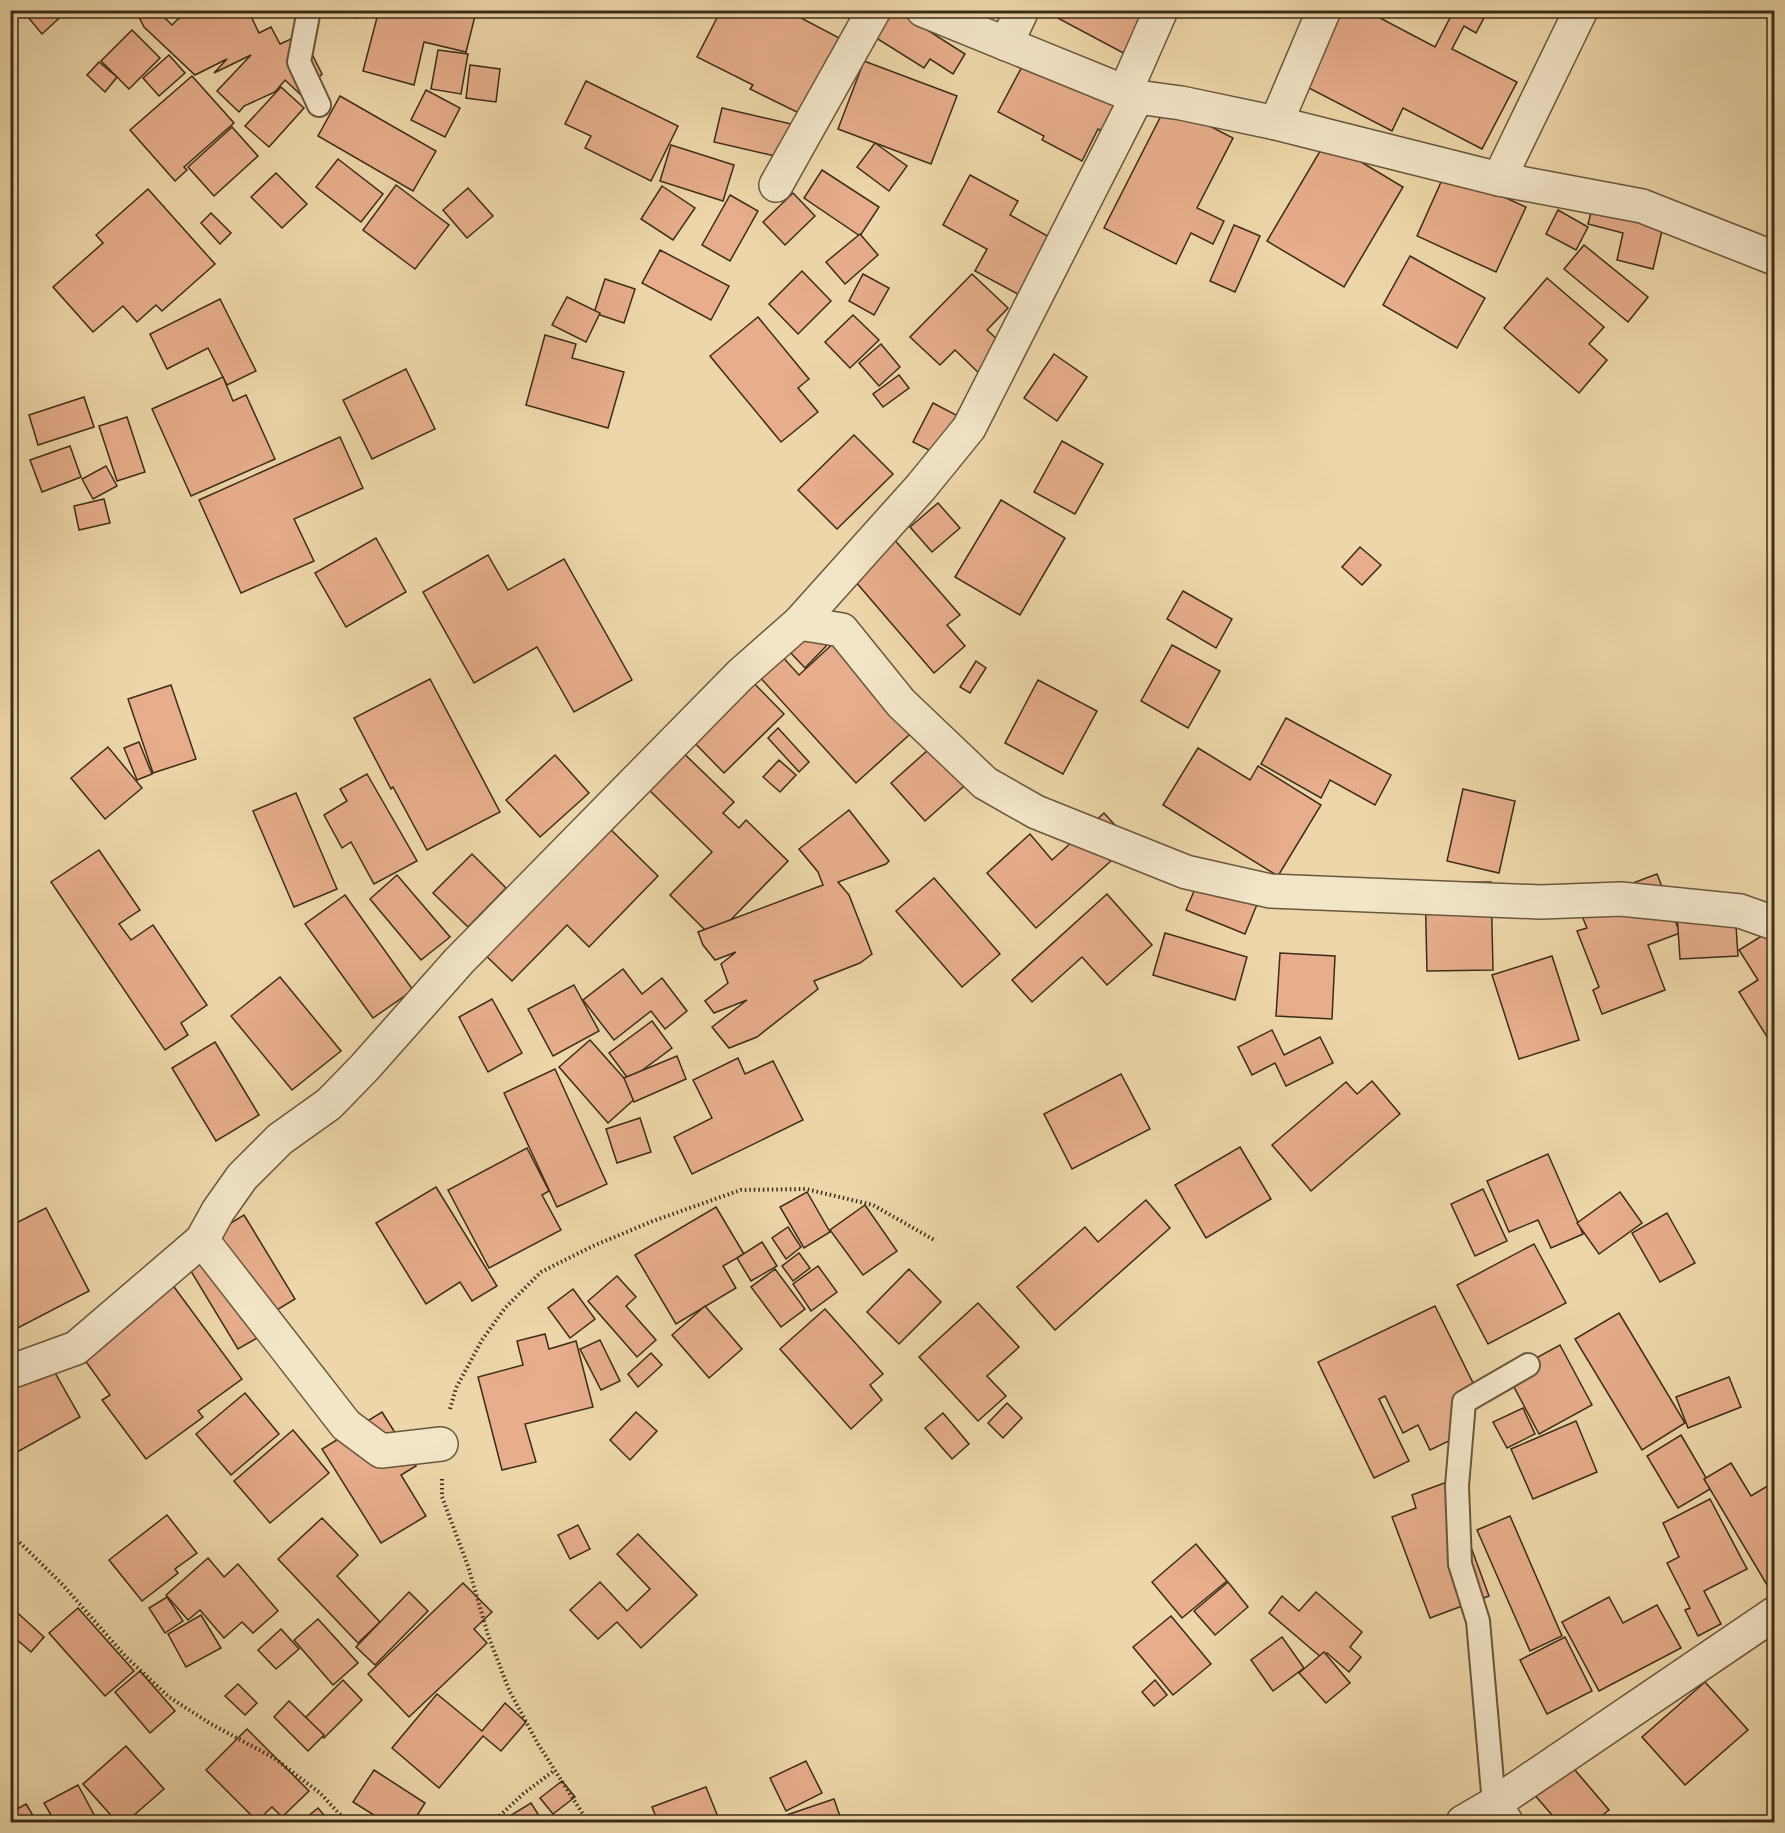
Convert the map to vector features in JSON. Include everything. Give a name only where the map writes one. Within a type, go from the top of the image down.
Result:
[{"type":"street","points":[[777,185],[874,10]]},
{"type":"street","points":[[923,10],[1131,94],[1276,123],[1499,179],[1642,206],[1774,258]]},
{"type":"street","points":[[1006,44],[1022,10]]},
{"type":"street","points":[[10,1371],[76,1348],[202,1240],[218,1211],[242,1177],[280,1139],[328,1104],[365,1067],[459,961],[740,675],[798,623],[921,487],[969,428],[1131,94],[1161,10]]},
{"type":"street","points":[[1276,123],[1324,10]]},
{"type":"street","points":[[1499,179],[1581,10]]},
{"type":"street","points":[[798,623],[842,630],[901,703],[986,783],[1036,812],[1186,872],[1270,891],[1541,902],[1621,899],[1740,911],[1774,923]]},
{"type":"street","points":[[202,1240],[346,1425],[381,1451],[441,1444]]},
{"type":"street","points":[[1463,1822],[1500,1813],[1774,1614]]},
{"type":"lane","points":[[309,10],[299,62],[319,105]]},
{"type":"lane","points":[[1500,1813],[1478,1621],[1460,1564],[1457,1486],[1464,1402],[1528,1365]]},
{"type":"path","points":[[588,1822],[538,1744],[509,1690],[488,1635],[468,1566],[442,1497],[441,1444],[456,1388],[482,1340],[505,1308],[541,1272],[593,1246],[653,1221],[741,1190],[806,1189],[873,1205],[936,1241]]},
{"type":"path","points":[[10,1533],[63,1585],[126,1657],[169,1697],[211,1724],[274,1758],[320,1793],[347,1822]]},
{"type":"path","points":[[493,1822],[523,1794],[555,1770]]},
{"type":"building","points":[[22,10],[68,10],[42,34]]},
{"type":"building","points":[[157,10],[172,25],[178,19],[196,10],[248,10],[259,33],[271,27],[280,44],[302,34],[322,74],[301,95],[285,80],[275,92],[244,106],[239,112],[217,91],[251,55],[214,73],[227,59],[195,75],[144,27],[139,17]]},
{"type":"building","points":[[334,10],[357,10],[356,18],[333,13]]},
{"type":"building","points":[[379,10],[404,14],[405,10],[452,10],[475,16],[466,52],[424,42],[414,85],[363,71]]},
{"type":"building","points":[[721,10],[786,10],[845,41],[807,117],[750,89],[753,85],[697,57]]},
{"type":"building","points":[[889,10],[896,10],[965,54],[953,74],[930,59],[924,68],[873,36]]},
{"type":"building","points":[[1055,10],[1154,10],[1129,56],[1052,15]]},
{"type":"building","points":[[1342,10],[1365,10],[1435,47],[1454,10],[1479,10],[1486,14],[1476,33],[1464,26],[1452,49],[1517,82],[1482,149],[1403,108],[1392,131],[1303,85]]},
{"type":"building","points":[[132,30],[160,58],[129,89],[101,61]]},
{"type":"building","points":[[438,50],[468,54],[461,94],[431,89]]},
{"type":"building","points":[[169,55],[185,73],[159,96],[143,78]]},
{"type":"building","points":[[1026,59],[1119,108],[1106,133],[1098,129],[1082,161],[1042,140],[1044,136],[998,112]]},
{"type":"building","points":[[864,61],[957,96],[931,164],[838,129]]},
{"type":"building","points":[[99,62],[117,77],[105,92],[87,75]]},
{"type":"building","points":[[470,65],[500,69],[496,102],[466,98]]},
{"type":"building","points":[[192,76],[234,123],[184,167],[187,170],[175,181],[130,130]]},
{"type":"building","points":[[586,81],[678,126],[651,181],[585,148],[591,136],[565,124]]},
{"type":"building","points":[[281,87],[304,108],[269,147],[245,126]]},
{"type":"building","points":[[426,90],[460,108],[445,137],[411,120]]},
{"type":"building","points":[[340,96],[436,151],[413,191],[318,136]]},
{"type":"building","points":[[1167,104],[1233,138],[1197,208],[1224,221],[1213,244],[1191,233],[1176,264],[1104,228]]},
{"type":"building","points":[[722,108],[796,125],[788,159],[714,142]]},
{"type":"building","points":[[232,127],[258,156],[214,196],[188,167]]},
{"type":"building","points":[[1326,141],[1403,187],[1344,287],[1267,241]]},
{"type":"building","points":[[875,143],[907,166],[889,191],[857,167]]},
{"type":"building","points":[[671,145],[734,165],[723,201],[660,181]]},
{"type":"building","points":[[338,159],[383,194],[361,222],[316,187]]},
{"type":"building","points":[[822,170],[879,207],[860,236],[804,198]]},
{"type":"building","points":[[1446,171],[1526,207],[1496,272],[1417,236]]},
{"type":"building","points":[[276,173],[307,204],[282,228],[251,197]]},
{"type":"building","points":[[970,175],[1018,201],[1010,215],[1060,243],[1029,300],[975,271],[987,249],[943,225]]},
{"type":"building","points":[[396,185],[449,225],[415,269],[363,230]]},
{"type":"building","points":[[662,186],[695,208],[673,240],[641,219]]},
{"type":"building","points":[[468,188],[493,216],[467,238],[443,210]]},
{"type":"building","points":[[148,189],[215,264],[162,311],[156,305],[137,322],[123,306],[93,332],[53,287],[103,243],[96,235]]},
{"type":"building","points":[[793,193],[815,216],[785,245],[763,222]]},
{"type":"building","points":[[730,195],[758,211],[730,261],[702,245]]},
{"type":"building","points":[[1594,201],[1665,218],[1653,269],[1617,260],[1623,233],[1588,224]]},
{"type":"building","points":[[1558,210],[1588,227],[1576,250],[1546,234]]},
{"type":"building","points":[[211,213],[231,233],[220,244],[201,223]]},
{"type":"building","points":[[1234,225],[1260,236],[1235,292],[1210,281]]},
{"type":"building","points":[[860,234],[878,255],[845,284],[826,262]]},
{"type":"building","points":[[1584,245],[1648,297],[1628,322],[1564,269]]},
{"type":"building","points":[[660,250],[729,286],[711,320],[642,283]]},
{"type":"building","points":[[1410,256],[1485,298],[1457,348],[1383,305]]},
{"type":"building","points":[[802,271],[831,301],[798,334],[769,304]]},
{"type":"building","points":[[863,274],[889,288],[874,315],[849,301]]},
{"type":"building","points":[[972,274],[1008,308],[987,330],[1011,352],[985,379],[955,350],[940,365],[910,337]]},
{"type":"building","points":[[1547,278],[1604,327],[1589,344],[1607,360],[1579,393],[1504,328]]},
{"type":"building","points":[[605,279],[635,289],[624,323],[594,313]]},
{"type":"building","points":[[567,297],[600,313],[586,342],[552,325]]},
{"type":"building","points":[[220,299],[256,371],[227,385],[208,348],[167,369],[150,334]]},
{"type":"building","points":[[853,315],[879,340],[850,368],[825,342]]},
{"type":"building","points":[[758,317],[809,379],[798,388],[818,412],[781,442],[710,356]]},
{"type":"building","points":[[545,335],[576,344],[572,358],[624,372],[608,428],[526,405]]},
{"type":"building","points":[[881,344],[900,367],[879,386],[859,363]]},
{"type":"building","points":[[1054,354],[1087,377],[1057,421],[1024,398]]},
{"type":"building","points":[[406,369],[435,429],[372,459],[343,400]]},
{"type":"building","points":[[899,375],[909,388],[883,407],[873,394]]},
{"type":"building","points":[[223,377],[233,401],[246,395],[275,459],[191,496],[152,409]]},
{"type":"building","points":[[84,397],[94,427],[38,445],[29,415]]},
{"type":"building","points":[[933,403],[958,416],[939,455],[913,442]]},
{"type":"building","points":[[127,417],[145,472],[117,481],[99,426]]},
{"type":"building","points":[[854,435],[893,474],[837,529],[798,490]]},
{"type":"building","points":[[340,437],[363,488],[294,519],[314,561],[241,593],[199,500]]},
{"type":"building","points":[[1062,441],[1103,464],[1075,514],[1034,492]]},
{"type":"building","points":[[70,446],[81,477],[42,492],[30,460]]},
{"type":"building","points":[[106,466],[117,486],[93,499],[82,479]]},
{"type":"building","points":[[104,499],[110,523],[79,530],[74,506]]},
{"type":"building","points":[[1001,500],[1065,538],[1020,615],[955,577]]},
{"type":"building","points":[[938,503],[960,528],[932,552],[910,527]]},
{"type":"building","points":[[892,537],[960,615],[947,625],[965,646],[934,673],[849,574]]},
{"type":"building","points":[[376,538],[406,592],[346,627],[315,573]]},
{"type":"building","points":[[1360,547],[1381,565],[1362,585],[1342,567]]},
{"type":"building","points":[[488,555],[508,590],[564,559],[632,680],[574,712],[537,647],[474,683],[423,592]]},
{"type":"building","points":[[1183,591],[1232,619],[1216,648],[1167,619]]},
{"type":"building","points":[[815,623],[832,640],[805,668],[788,650]]},
{"type":"building","points":[[838,639],[918,727],[856,783],[757,674],[779,653],[799,675]]},
{"type":"building","points":[[1172,645],[1220,671],[1188,728],[1141,701]]},
{"type":"building","points":[[976,661],[986,668],[970,693],[960,687]]},
{"type":"building","points":[[742,671],[784,714],[724,773],[682,730]]},
{"type":"building","points":[[430,679],[500,812],[427,850],[393,787],[391,789],[354,718]]},
{"type":"building","points":[[1038,680],[1097,711],[1063,774],[1005,743]]},
{"type":"building","points":[[171,685],[196,759],[153,773],[128,699]]},
{"type":"building","points":[[1286,718],[1391,775],[1375,805],[1330,780],[1321,798],[1261,764]]},
{"type":"building","points":[[778,728],[809,762],[799,772],[768,738]]},
{"type":"building","points":[[947,733],[981,771],[925,821],[891,783]]},
{"type":"building","points":[[139,742],[152,774],[137,780],[124,748]]},
{"type":"building","points":[[672,742],[734,802],[723,813],[739,828],[746,820],[788,861],[713,938],[670,895],[712,852],[637,778]]},
{"type":"building","points":[[108,747],[142,788],[105,819],[71,778]]},
{"type":"building","points":[[1198,748],[1250,780],[1258,766],[1321,805],[1278,876],[1163,805]]},
{"type":"building","points":[[555,755],[589,793],[540,837],[506,800]]},
{"type":"building","points":[[779,760],[796,775],[780,792],[763,777]]},
{"type":"building","points":[[367,774],[417,861],[374,884],[351,842],[342,848],[324,815],[347,801],[340,789]]},
{"type":"building","points":[[1463,789],[1515,801],[1499,873],[1447,861]]},
{"type":"building","points":[[296,793],[337,889],[294,907],[253,811]]},
{"type":"building","points":[[849,810],[889,861],[838,882],[849,895],[872,954],[860,963],[814,981],[818,989],[757,1037],[729,1048],[712,1027],[747,1000],[714,1013],[705,1001],[728,983],[721,964],[736,952],[715,960],[703,945],[698,932],[823,885],[818,872],[799,849]]},
{"type":"building","points":[[1104,813],[1131,843],[1036,928],[987,873],[1030,834],[1052,860]]},
{"type":"building","points":[[603,822],[658,876],[589,947],[567,925],[512,981],[478,948]]},
{"type":"building","points":[[99,850],[140,910],[119,924],[131,940],[153,925],[207,1005],[181,1023],[188,1035],[165,1050],[51,882]]},
{"type":"building","points":[[472,854],[506,888],[468,927],[433,893]]},
{"type":"building","points":[[1657,874],[1680,933],[1648,945],[1665,990],[1602,1014],[1593,990],[1599,987],[1577,931],[1587,928],[1577,904]]},
{"type":"building","points":[[397,875],[450,937],[421,960],[370,899]]},
{"type":"building","points":[[1200,877],[1258,902],[1245,934],[1186,910]]},
{"type":"building","points":[[934,878],[1000,954],[962,987],[896,911]]},
{"type":"building","points":[[1491,882],[1493,970],[1427,971],[1425,883]]},
{"type":"building","points":[[1107,894],[1152,945],[1107,985],[1082,957],[1032,1002],[1012,980]]},
{"type":"building","points":[[345,895],[413,990],[373,1018],[305,924]]},
{"type":"building","points":[[1734,896],[1738,956],[1680,959],[1676,899]]},
{"type":"building","points":[[1768,932],[1774,941],[1774,1048],[1739,992],[1758,980],[1739,950]]},
{"type":"building","points":[[1165,933],[1247,957],[1235,1000],[1153,975]]},
{"type":"building","points":[[1280,953],[1335,956],[1332,1019],[1276,1016]]},
{"type":"building","points":[[1552,956],[1579,1040],[1519,1059],[1492,975]]},
{"type":"building","points":[[623,969],[642,994],[662,978],[687,1011],[665,1029],[651,1011],[614,1040],[583,1000]]},
{"type":"building","points":[[280,977],[341,1051],[292,1090],[231,1016]]},
{"type":"building","points":[[574,985],[599,1031],[553,1056],[528,1009]]},
{"type":"building","points":[[492,999],[522,1053],[488,1072],[459,1017]]},
{"type":"building","points":[[652,1021],[672,1048],[629,1080],[609,1053]]},
{"type":"building","points":[[1272,1030],[1284,1055],[1320,1037],[1333,1063],[1286,1086],[1275,1063],[1252,1075],[1238,1047]]},
{"type":"building","points":[[590,1040],[639,1095],[608,1123],[559,1067]]},
{"type":"building","points":[[215,1042],[259,1115],[216,1141],[172,1068]]},
{"type":"building","points":[[677,1056],[686,1079],[634,1102],[624,1078]]},
{"type":"building","points":[[738,1058],[745,1074],[773,1061],[803,1120],[692,1174],[674,1137],[712,1118],[693,1080]]},
{"type":"building","points":[[555,1069],[607,1184],[557,1207],[504,1093]]},
{"type":"building","points":[[1121,1074],[1150,1129],[1072,1169],[1044,1114]]},
{"type":"building","points":[[1372,1081],[1400,1114],[1311,1191],[1272,1145],[1346,1082],[1357,1094]]},
{"type":"building","points":[[640,1118],[651,1152],[617,1163],[606,1129]]},
{"type":"building","points":[[1240,1147],[1271,1199],[1206,1238],[1175,1185]]},
{"type":"building","points":[[527,1148],[549,1191],[542,1195],[561,1230],[489,1268],[448,1190]]},
{"type":"building","points":[[1548,1154],[1583,1234],[1551,1248],[1538,1220],[1509,1232],[1487,1181]]},
{"type":"building","points":[[436,1187],[497,1286],[472,1301],[460,1282],[426,1304],[376,1223]]},
{"type":"building","points":[[1483,1189],[1507,1241],[1475,1256],[1451,1204]]},
{"type":"building","points":[[807,1192],[830,1232],[804,1248],[780,1207]]},
{"type":"building","points":[[1620,1192],[1642,1223],[1599,1254],[1577,1223]]},
{"type":"building","points":[[1146,1200],[1170,1228],[1055,1330],[1017,1287],[1085,1227],[1098,1242]]},
{"type":"building","points":[[865,1205],[897,1251],[863,1275],[830,1230]]},
{"type":"building","points":[[716,1207],[744,1254],[723,1266],[736,1288],[676,1324],[635,1255]]},
{"type":"building","points":[[46,1208],[89,1291],[10,1332],[10,1226]]},
{"type":"building","points":[[1667,1213],[1695,1263],[1660,1282],[1632,1233]]},
{"type":"building","points":[[244,1215],[295,1299],[252,1325],[259,1337],[238,1349],[189,1268],[211,1235]]},
{"type":"building","points":[[788,1227],[801,1247],[786,1259],[772,1238]]},
{"type":"building","points":[[762,1242],[777,1266],[751,1281],[737,1258]]},
{"type":"building","points":[[1534,1244],[1566,1303],[1488,1344],[1457,1285]]},
{"type":"building","points":[[799,1253],[810,1268],[793,1281],[782,1266]]},
{"type":"building","points":[[818,1266],[837,1292],[811,1311],[793,1284]]},
{"type":"building","points":[[775,1269],[805,1309],[781,1327],[751,1287]]},
{"type":"building","points":[[909,1269],[941,1302],[899,1344],[867,1312]]},
{"type":"building","points":[[166,1276],[242,1379],[198,1411],[203,1417],[146,1459],[102,1400],[110,1395],[74,1345]]},
{"type":"building","points":[[617,1276],[636,1297],[626,1306],[656,1340],[637,1357],[588,1301]]},
{"type":"building","points":[[573,1289],[595,1319],[570,1338],[548,1308]]},
{"type":"building","points":[[978,1303],[1019,1347],[987,1376],[1006,1396],[978,1421],[919,1357]]},
{"type":"building","points":[[705,1306],[742,1349],[709,1378],[672,1335]]},
{"type":"building","points":[[1435,1306],[1477,1391],[1472,1430],[1430,1450],[1418,1425],[1403,1433],[1385,1396],[1379,1399],[1409,1461],[1374,1478],[1318,1362]]},
{"type":"building","points":[[825,1309],[883,1374],[870,1385],[882,1400],[851,1429],[780,1349]]},
{"type":"building","points":[[1619,1313],[1685,1423],[1642,1450],[1575,1339]]},
{"type":"building","points":[[545,1334],[549,1349],[576,1341],[593,1407],[525,1424],[536,1462],[502,1470],[478,1377],[523,1365],[517,1341]]},
{"type":"building","points":[[600,1340],[620,1381],[601,1390],[580,1349]]},
{"type":"building","points":[[1560,1345],[1592,1405],[1539,1434],[1507,1374]]},
{"type":"building","points":[[651,1353],[662,1365],[638,1387],[628,1374]]},
{"type":"building","points":[[29,1366],[37,1381],[54,1371],[80,1417],[10,1456],[10,1376]]},
{"type":"building","points":[[1729,1377],[1741,1407],[1688,1428],[1676,1397]]},
{"type":"building","points":[[245,1393],[279,1434],[231,1475],[196,1434]]},
{"type":"building","points":[[1007,1403],[1022,1418],[1003,1438],[988,1423]]},
{"type":"building","points":[[1523,1408],[1535,1434],[1507,1448],[1493,1422]]},
{"type":"building","points":[[382,1412],[416,1466],[401,1475],[426,1516],[381,1543],[322,1449]]},
{"type":"building","points":[[636,1412],[657,1431],[630,1460],[610,1440]]},
{"type":"building","points":[[943,1413],[969,1444],[952,1459],[925,1428]]},
{"type":"building","points":[[1576,1421],[1597,1472],[1533,1499],[1511,1449]]},
{"type":"building","points":[[293,1430],[329,1473],[270,1523],[234,1481]]},
{"type":"building","points":[[1681,1435],[1712,1488],[1678,1508],[1647,1456]]},
{"type":"building","points":[[1731,1463],[1751,1496],[1774,1482],[1773,1595],[1704,1479]]},
{"type":"building","points":[[1447,1482],[1489,1596],[1430,1618],[1392,1517],[1416,1508],[1412,1495]]},
{"type":"building","points":[[1710,1499],[1747,1569],[1704,1591],[1721,1624],[1698,1636],[1685,1610],[1690,1608],[1667,1563],[1679,1557],[1663,1523]]},
{"type":"building","points":[[167,1515],[197,1553],[175,1569],[178,1573],[142,1601],[109,1560]]},
{"type":"building","points":[[1510,1516],[1562,1636],[1530,1651],[1477,1530]]},
{"type":"building","points":[[322,1518],[358,1555],[337,1576],[380,1622],[358,1643],[278,1559]]},
{"type":"building","points":[[578,1525],[590,1549],[570,1559],[558,1535]]},
{"type":"building","points":[[638,1534],[697,1595],[641,1648],[617,1622],[598,1639],[570,1610],[600,1582],[627,1611],[650,1589],[617,1554]]},
{"type":"building","points":[[1196,1544],[1227,1581],[1182,1618],[1152,1582]]},
{"type":"building","points":[[208,1558],[224,1577],[238,1564],[278,1611],[253,1633],[242,1622],[224,1638],[200,1610],[188,1620],[166,1595]]},
{"type":"building","points":[[1228,1582],[1248,1607],[1215,1635],[1194,1611]]},
{"type":"building","points":[[463,1583],[492,1612],[474,1629],[487,1643],[409,1717],[368,1674]]},
{"type":"building","points":[[409,1592],[428,1611],[375,1665],[356,1647]]},
{"type":"building","points":[[1316,1592],[1362,1632],[1350,1647],[1361,1657],[1349,1672],[1327,1653],[1322,1658],[1269,1613],[1282,1596],[1299,1611]]},
{"type":"building","points":[[167,1597],[183,1621],[165,1633],[149,1608]]},
{"type":"building","points":[[1609,1597],[1623,1623],[1657,1605],[1681,1648],[1599,1691],[1562,1622]]},
{"type":"building","points":[[10,1606],[44,1637],[31,1652],[15,1638],[10,1643]]},
{"type":"building","points":[[78,1608],[134,1671],[105,1696],[49,1633]]},
{"type":"building","points":[[201,1615],[221,1648],[186,1667],[168,1634]]},
{"type":"building","points":[[1171,1616],[1211,1664],[1173,1695],[1133,1647]]},
{"type":"building","points":[[318,1619],[358,1663],[333,1685],[294,1640]]},
{"type":"building","points":[[281,1629],[299,1649],[276,1669],[258,1650]]},
{"type":"building","points":[[1282,1637],[1304,1668],[1273,1691],[1251,1660]]},
{"type":"building","points":[[1565,1637],[1592,1691],[1547,1714],[1520,1660]]},
{"type":"building","points":[[1324,1652],[1350,1683],[1326,1703],[1299,1673]]},
{"type":"building","points":[[140,1671],[175,1711],[150,1733],[115,1692]]},
{"type":"building","points":[[343,1680],[362,1700],[324,1738],[305,1718]]},
{"type":"building","points":[[1155,1680],[1167,1695],[1154,1706],[1142,1692]]},
{"type":"building","points":[[1705,1682],[1748,1730],[1685,1785],[1642,1737]]},
{"type":"building","points":[[238,1684],[257,1703],[245,1715],[225,1696]]},
{"type":"building","points":[[437,1694],[482,1731],[505,1703],[526,1722],[501,1751],[483,1736],[439,1788],[392,1748]]},
{"type":"building","points":[[289,1701],[324,1735],[308,1751],[274,1717]]},
{"type":"building","points":[[247,1729],[309,1791],[282,1817],[272,1807],[257,1821],[206,1770]]},
{"type":"building","points":[[126,1746],[164,1789],[126,1822],[117,1822],[83,1784]]},
{"type":"building","points":[[806,1761],[822,1793],[786,1811],[770,1778]]},
{"type":"building","points":[[1569,1763],[1609,1810],[1594,1822],[1558,1822],[1533,1793]]},
{"type":"building","points":[[374,1770],[425,1803],[413,1822],[385,1822],[353,1802]]},
{"type":"building","points":[[562,1781],[575,1797],[553,1814],[540,1798]]},
{"type":"building","points":[[78,1785],[98,1822],[55,1822],[44,1803]]},
{"type":"building","points":[[706,1787],[720,1822],[658,1822],[652,1807]]},
{"type":"building","points":[[834,1799],[842,1822],[766,1822]]},
{"type":"building","points":[[531,1803],[543,1822],[500,1822]]},
{"type":"building","points":[[26,1804],[37,1822],[10,1822],[10,1813]]},
{"type":"building","points":[[318,1808],[330,1822],[301,1822]]}]
